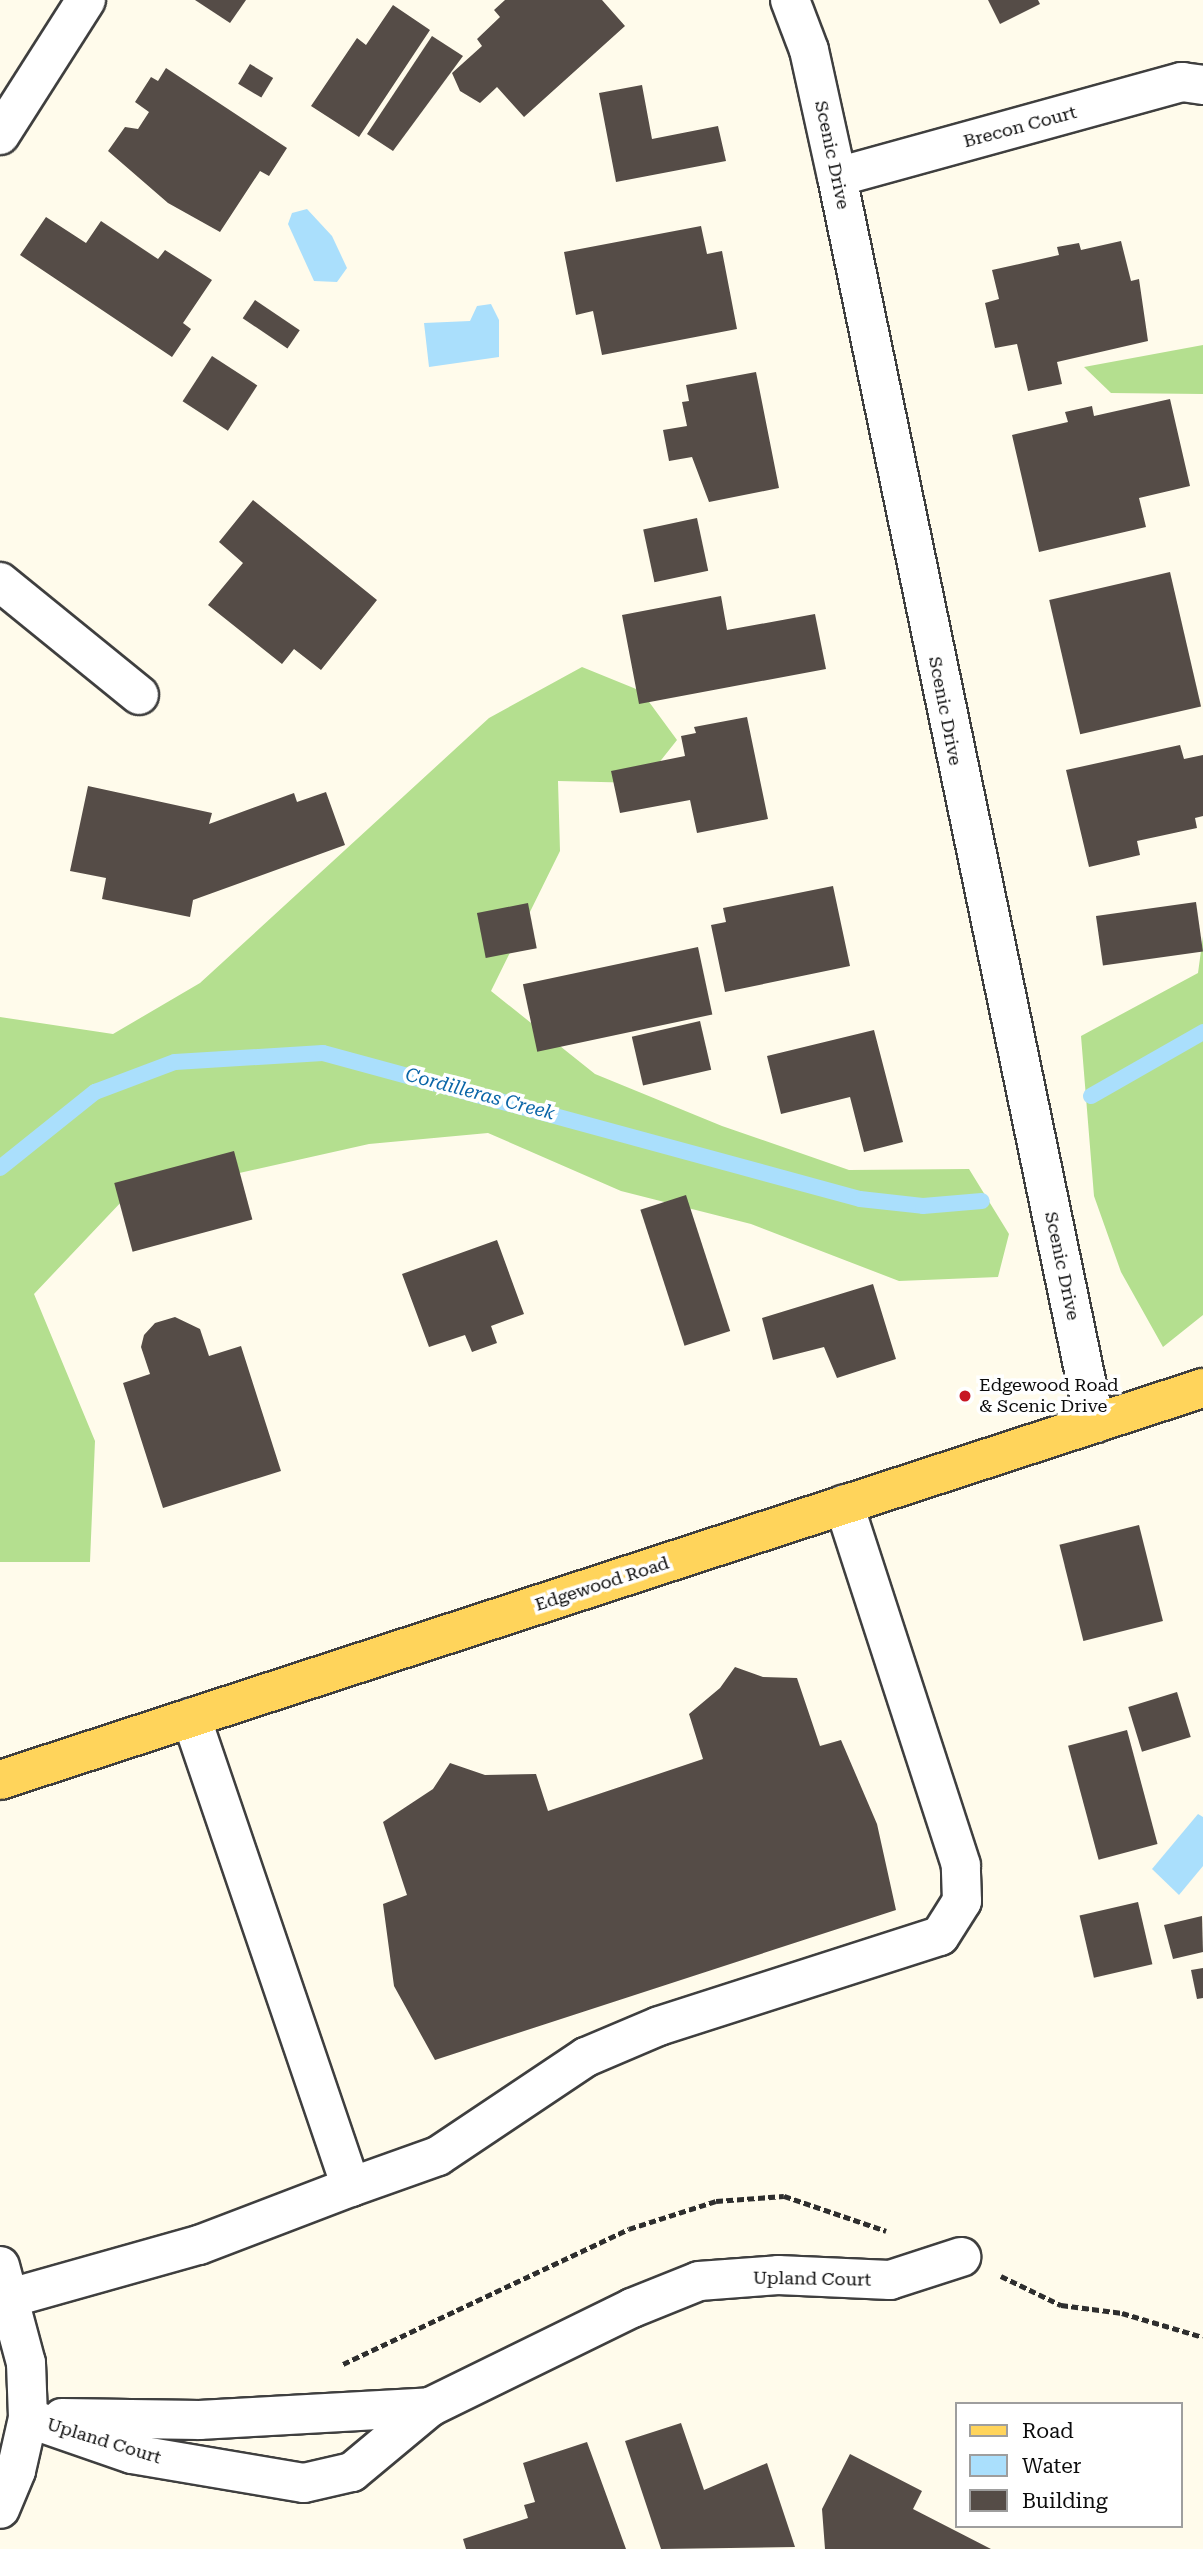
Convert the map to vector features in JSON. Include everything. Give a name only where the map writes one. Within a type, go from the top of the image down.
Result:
[{"type":"main road","name":"Edgewood Road","points":[[0,1780],[1203,1388]]},
{"type":"street","points":[[0,135],[86,0]]},
{"type":"street","name":"Scenic Drive","points":[[790,0],[809,50],[837,177],[1095,1424]]},
{"type":"street","name":"Brecon Court","points":[[837,177],[1182,82],[1203,85]]},
{"type":"street","points":[[0,582],[139,695]]},
{"type":"street","points":[[0,2509],[16,2471],[28,2417],[26,2363],[5,2282],[199,2245],[438,2156],[586,2057],[659,2026],[940,1936],[962,1901],[961,1866],[844,1506]]},
{"type":"street","points":[[191,1718],[351,2187]]},
{"type":"street","name":"Upland Court","points":[[28,2417],[132,2454],[304,2483],[352,2472],[430,2407],[489,2383],[632,2308],[699,2281],[778,2275],[890,2280],[961,2258]]},
{"type":"street","name":"Upland Court","points":[[28,2417],[200,2420],[430,2407]]},
{"type":"path","points":[[961,2258],[1061,2305],[1134,2316],[1203,2337]]},
{"type":"green space","points":[[1203,345],[1203,394],[1111,393],[1084,367]]},
{"type":"green space","points":[[582,667],[641,691],[677,740],[643,783],[558,781],[560,851],[491,991],[595,1074],[722,1126],[849,1170],[969,1169],[1009,1234],[998,1277],[899,1281],[751,1224],[621,1191],[488,1133],[369,1144],[124,1199],[34,1294],[95,1441],[90,1562],[0,1562],[0,1017],[113,1034],[200,983],[489,718]]},
{"type":"green space","points":[[1203,936],[1203,1315],[1163,1347],[1121,1272],[1094,1196],[1081,1036],[1198,973]]},
{"type":"water","points":[[307,209],[332,236],[347,268],[337,282],[314,281],[288,224],[292,213]]},
{"type":"water","points":[[491,304],[499,320],[499,357],[429,367],[424,323],[470,321],[477,306]]},
{"type":"water","points":[[1198,1814],[1203,1817],[1203,1866],[1179,1895],[1152,1869]]},
{"type":"building","points":[[195,0],[246,0],[230,23]]},
{"type":"building","points":[[505,0],[602,0],[625,26],[524,117],[497,87],[480,103],[460,91],[452,73],[482,46],[477,39],[500,17],[494,10]]},
{"type":"building","points":[[988,0],[1038,0],[1040,4],[1000,24]]},
{"type":"building","points":[[393,5],[430,30],[359,137],[311,106],[357,38],[366,45]]},
{"type":"building","points":[[432,36],[463,56],[393,151],[367,134]]},
{"type":"building","points":[[250,64],[273,78],[261,98],[238,84]]},
{"type":"building","points":[[166,68],[287,148],[269,176],[260,171],[220,232],[168,203],[108,151],[125,127],[138,129],[149,112],[135,102],[151,77],[158,81]]},
{"type":"building","points":[[642,85],[652,139],[718,126],[726,161],[616,182],[599,93]]},
{"type":"building","points":[[46,217],[86,243],[101,221],[158,259],[165,250],[212,280],[183,323],[191,329],[172,357],[20,255]]},
{"type":"building","points":[[701,226],[707,254],[722,251],[737,329],[602,355],[593,311],[576,315],[564,252]]},
{"type":"building","points":[[1121,241],[1131,281],[1139,279],[1148,341],[1057,362],[1062,384],[1028,391],[1017,344],[995,348],[985,303],[999,299],[992,270],[1059,255],[1057,247],[1079,243],[1081,250]]},
{"type":"building","points":[[255,300],[300,330],[287,348],[243,318]]},
{"type":"building","points":[[212,356],[257,385],[228,431],[183,401]]},
{"type":"building","points":[[756,372],[779,488],[709,502],[692,457],[669,461],[663,430],[687,426],[682,402],[689,401],[686,385]]},
{"type":"building","points":[[1170,399],[1190,486],[1139,498],[1146,527],[1039,552],[1012,435],[1068,422],[1065,412],[1092,406],[1094,416]]},
{"type":"building","points":[[253,500],[377,600],[321,670],[294,649],[282,664],[208,605],[243,563],[219,542]]},
{"type":"building","points":[[697,518],[708,571],[654,582],[643,529]]},
{"type":"building","points":[[1170,572],[1201,706],[1080,734],[1049,600]]},
{"type":"building","points":[[721,596],[727,630],[815,614],[826,669],[639,704],[622,615]]},
{"type":"building","points":[[747,717],[768,819],[697,833],[690,800],[620,813],[611,771],[685,756],[681,736],[696,733],[694,727]]},
{"type":"building","points":[[1180,745],[1184,759],[1203,755],[1203,816],[1195,818],[1197,828],[1137,841],[1140,855],[1089,867],[1066,770]]},
{"type":"building","points":[[88,786],[212,813],[209,824],[294,793],[297,802],[326,792],[345,845],[193,900],[190,917],[102,899],[106,878],[70,871]]},
{"type":"building","points":[[833,886],[850,966],[725,992],[711,925],[726,922],[723,908]]},
{"type":"building","points":[[1196,902],[1203,952],[1103,966],[1096,916]]},
{"type":"building","points":[[528,903],[537,948],[486,958],[477,913]]},
{"type":"building","points":[[698,947],[712,1014],[537,1052],[523,984]]},
{"type":"building","points":[[700,1021],[711,1070],[643,1085],[632,1037]]},
{"type":"building","points":[[874,1030],[903,1142],[864,1152],[850,1097],[781,1114],[767,1056]]},
{"type":"building","points":[[234,1151],[252,1220],[133,1252],[114,1183]]},
{"type":"building","points":[[686,1195],[730,1331],[685,1346],[640,1210]]},
{"type":"building","points":[[497,1240],[524,1314],[491,1326],[497,1343],[472,1352],[465,1335],[429,1347],[402,1274]]},
{"type":"building","points":[[873,1284],[896,1359],[837,1378],[824,1347],[773,1360],[762,1318]]},
{"type":"building","points":[[175,1317],[200,1329],[209,1356],[241,1346],[281,1471],[163,1508],[123,1383],[150,1374],[141,1347],[144,1335],[155,1323]]},
{"type":"building","points":[[1139,1525],[1163,1621],[1083,1641],[1059,1545]]},
{"type":"building","points":[[735,1667],[763,1677],[797,1678],[820,1746],[841,1740],[877,1824],[896,1910],[435,2060],[394,1986],[383,1904],[407,1895],[383,1822],[433,1789],[450,1763],[485,1775],[536,1774],[548,1811],[703,1759],[689,1714],[720,1688]]},
{"type":"building","points":[[1177,1692],[1191,1737],[1142,1752],[1128,1707]]},
{"type":"building","points":[[1127,1730],[1158,1844],[1099,1860],[1068,1746]]},
{"type":"building","points":[[1138,1902],[1152,1964],[1094,1978],[1080,1915]]},
{"type":"building","points":[[1202,1916],[1203,1952],[1173,1959],[1164,1925]]},
{"type":"building","points":[[1203,1968],[1203,1998],[1197,1999],[1191,1970]]},
{"type":"building","points":[[681,2423],[704,2490],[767,2463],[795,2547],[661,2549],[625,2441]]},
{"type":"building","points":[[587,2442],[626,2549],[466,2549],[463,2539],[528,2518],[524,2505],[535,2502],[523,2463]]},
{"type":"building","points":[[850,2454],[922,2491],[913,2509],[991,2549],[825,2549],[822,2509]]},
{"type":"waterway","name":"Cordilleras Creek","points":[[1091,1096],[1203,1032]]},
{"type":"waterway","name":"Cordilleras Creek","points":[[0,1168],[95,1092],[175,1062],[323,1053],[860,1199],[923,1206],[982,1201]]},
{"type":"place","name":"Edgewood Road & Scenic Drive","points":[[965,1396]]}]
